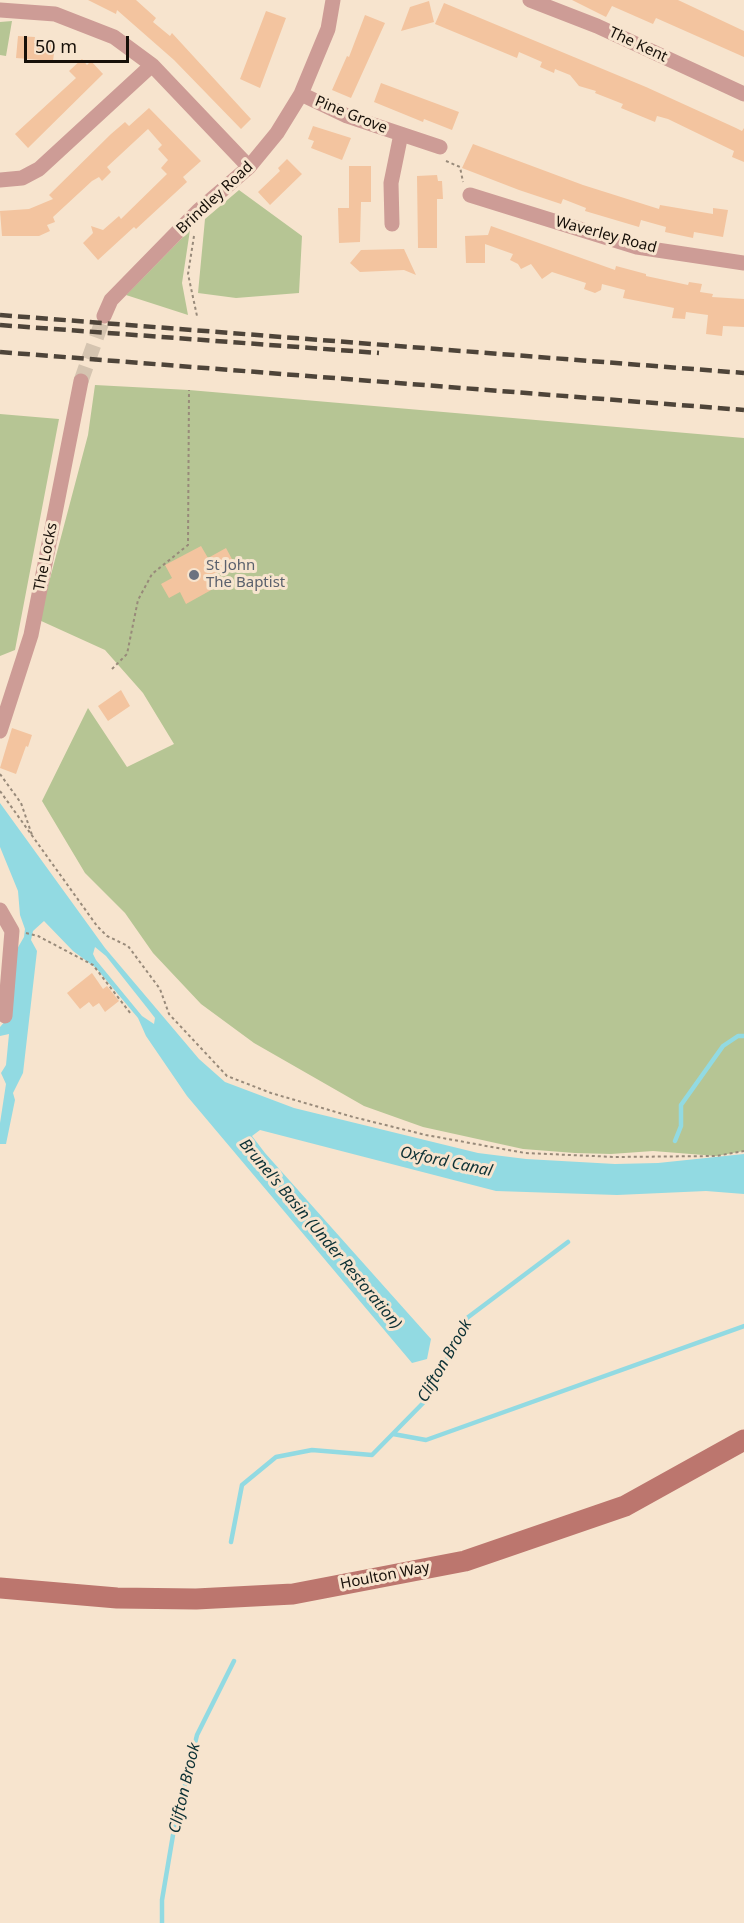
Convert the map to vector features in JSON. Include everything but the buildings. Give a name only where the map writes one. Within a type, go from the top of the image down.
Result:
[{"type":"street","name":"Brindley Road","points":[[104,316],[111,300],[198,211],[249,167],[277,133],[301,94],[328,29],[333,0]]},
{"type":"street","name":"The Kent","points":[[530,0],[597,26],[744,94]]},
{"type":"street","points":[[0,10],[43,12],[89,25],[114,37],[152,65],[249,167]]},
{"type":"street","points":[[0,180],[22,178],[39,169],[152,65]]},
{"type":"street","name":"Pine Grove","points":[[301,94],[347,116],[440,147]]},
{"type":"street","name":"Pine Grove","points":[[392,224],[392,183],[401,134]]},
{"type":"street","name":"Waverley Road","points":[[470,195],[637,247],[744,263]]},
{"type":"street","name":"The Locks","points":[[0,731],[31,635],[75,422],[81,381]]},
{"type":"street","points":[[0,910],[12,931],[5,1016]]},
{"type":"street","name":"Houlton Way","points":[[0,1588],[128,1598],[196,1599],[293,1594],[465,1561],[626,1506],[744,1440]]},
{"type":"path","points":[[440,147],[445,160],[460,167],[462,180],[470,195]]},
{"type":"path","points":[[197,316],[189,274],[198,211]]},
{"type":"path","points":[[112,669],[127,654],[138,600],[152,574],[188,545],[189,390]]},
{"type":"path","points":[[0,774],[21,803],[32,835]]},
{"type":"path","points":[[0,782],[5,781]]},
{"type":"path","points":[[0,791],[97,926],[107,936],[128,946],[159,989],[169,1014],[227,1076],[342,1114],[482,1147],[578,1157],[716,1156],[744,1151]]},
{"type":"path","points":[[39,936],[93,965],[131,1014]]},
{"type":"green space","points":[[12,21],[6,56],[0,55],[0,22]]},
{"type":"green space","points":[[239,190],[302,236],[299,293],[236,298],[198,293],[205,219]]},
{"type":"green space","points":[[190,230],[182,283],[188,315],[126,295]]},
{"type":"green space","points":[[95,385],[189,390],[744,438],[744,1151],[716,1156],[653,1151],[611,1154],[523,1149],[423,1127],[364,1106],[254,1043],[201,1004],[153,953],[125,913],[85,873],[42,801],[88,708],[127,767],[174,744],[143,693],[105,650],[39,620],[88,435]]},
{"type":"green space","points":[[0,414],[59,419],[15,650],[0,656]]},
{"type":"water","points":[[0,803],[105,948],[199,1059],[225,1082],[294,1108],[478,1153],[526,1159],[615,1164],[658,1163],[744,1154],[744,1194],[706,1191],[617,1195],[496,1191],[260,1130],[252,1136],[265,1153],[431,1339],[427,1359],[412,1363],[187,1096],[146,1036],[138,1018],[96,968],[73,951],[44,921],[33,931],[31,940],[37,951],[23,1073],[13,1093],[15,1100],[6,1144],[0,1144],[0,1123],[6,1084],[1,1073],[6,1065],[9,1034],[0,1036],[0,1027],[6,1020],[17,949],[24,937],[25,929],[20,915],[18,891],[0,847]],"holes":[[[95,947],[106,956],[155,1018],[154,1024],[142,1016],[96,960],[93,954]]]},
{"type":"waterway","name":"Clifton Brook","points":[[675,1141],[681,1126],[681,1105],[723,1046],[738,1036],[744,1036]]},
{"type":"waterway","name":"Clifton Brook","points":[[231,1542],[242,1485],[276,1457],[312,1450],[372,1455],[427,1399],[467,1318],[568,1242]]},
{"type":"waterway","points":[[393,1434],[426,1440],[744,1326]]},
{"type":"waterway","name":"Clifton Brook","points":[[162,1923],[162,1900],[173,1835],[197,1735],[234,1661]]},
{"type":"tunnel","points":[[81,381],[104,316]]},
{"type":"railway","points":[[0,315],[744,373]]},
{"type":"railway","points":[[0,325],[379,353]]},
{"type":"railway","points":[[0,352],[744,410]]},
{"type":"place","name":"St John The Baptist","points":[[194,575]]},
{"type":"water label","name":"Oxford Canal","points":[[446,1162]]},
{"type":"water label","name":"Brunel's Basin (Under Restoration)","points":[[320,1234]]}]
